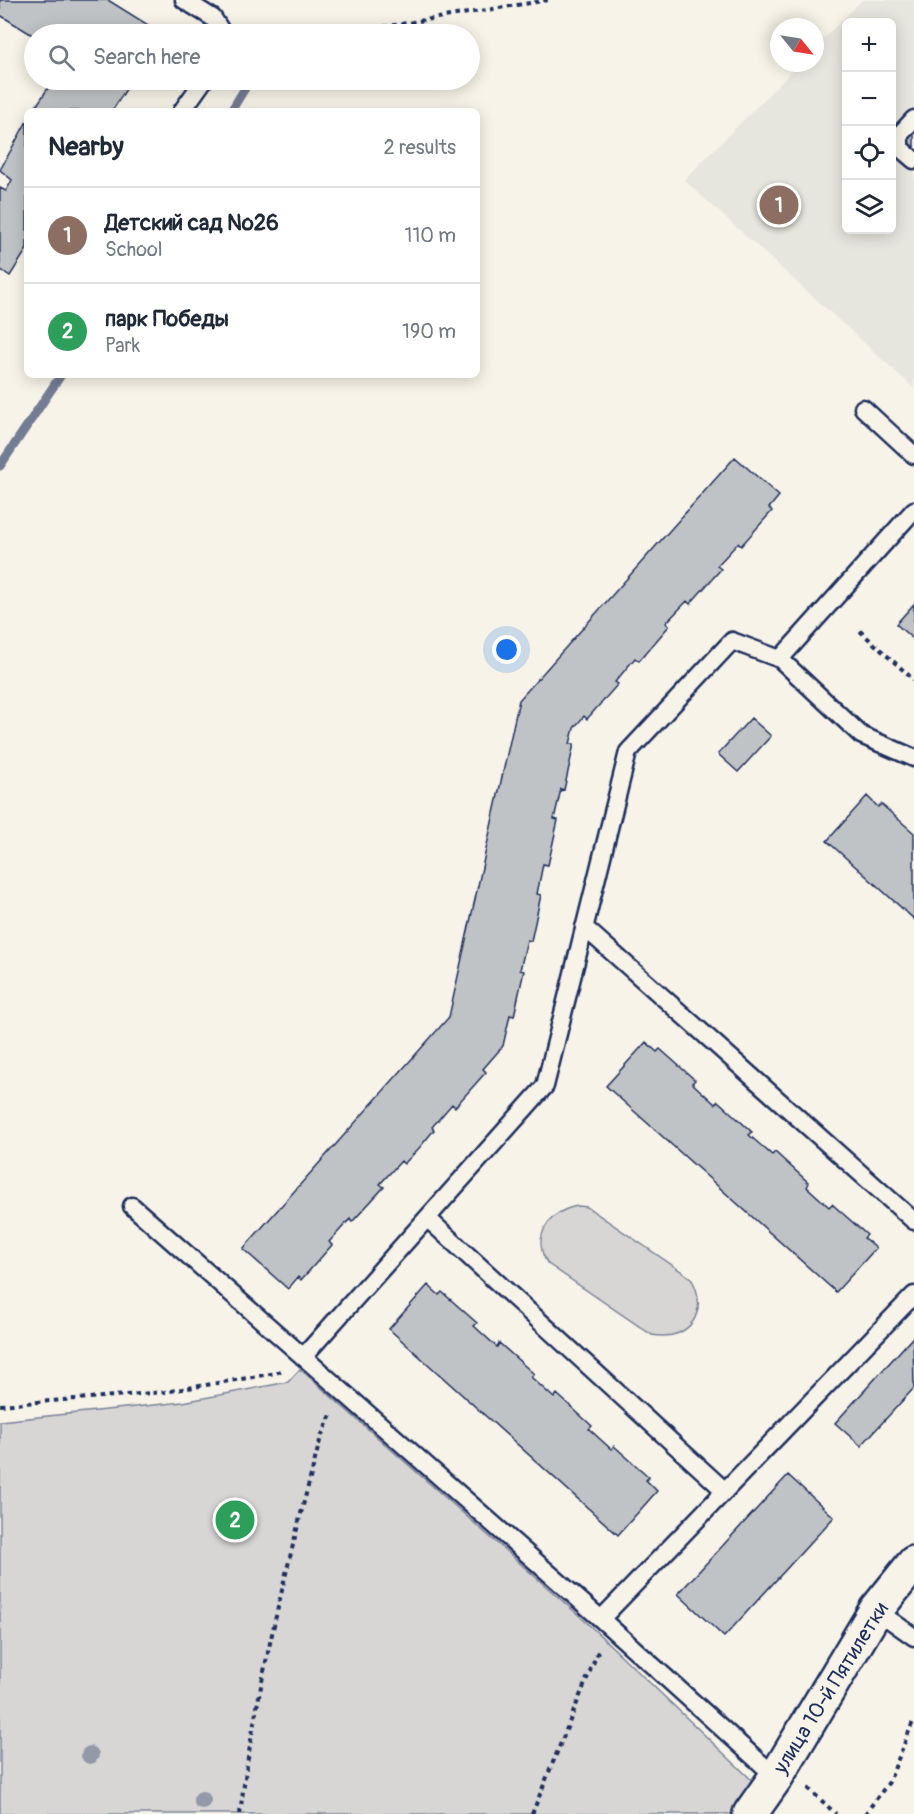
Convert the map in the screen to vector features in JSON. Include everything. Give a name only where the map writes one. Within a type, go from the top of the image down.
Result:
[{"type":"street","name":"улица 10-й Пятилетки","points":[[750,1814],[789,1780],[876,1610],[914,1563]]},
{"type":"lane","points":[[184,0],[213,18],[217,24]]},
{"type":"lane","points":[[184,108],[197,90]]},
{"type":"lane","points":[[914,119],[900,134],[900,148],[914,160]]},
{"type":"lane","points":[[863,408],[914,455]]},
{"type":"lane","points":[[780,659],[914,510]]},
{"type":"lane","points":[[303,1357],[545,1086],[628,752],[732,641],[780,659],[861,735],[914,758]]},
{"type":"lane","points":[[584,927],[914,1221]]},
{"type":"lane","points":[[132,1206],[605,1623],[789,1780]]},
{"type":"lane","points":[[428,1218],[725,1491]]},
{"type":"lane","points":[[605,1623],[725,1491],[914,1295]]},
{"type":"lane","points":[[876,1610],[914,1637]]},
{"type":"path","points":[[400,24],[548,0]]},
{"type":"path","points":[[860,631],[914,680]]},
{"type":"path","points":[[0,1405],[165,1392],[276,1373],[303,1357]]},
{"type":"path","points":[[240,1814],[247,1760],[298,1525],[321,1437],[341,1391]]},
{"type":"path","points":[[532,1814],[605,1623]]},
{"type":"path","points":[[865,1814],[889,1782],[914,1719]]},
{"type":"path","points":[[789,1780],[836,1814]]},
{"type":"shaded area","points":[[862,0],[914,0],[914,388],[684,180],[791,72],[824,72],[824,38],[842,20],[842,234],[896,234],[896,18],[844,18]]},
{"type":"shaded area","points":[[578,1206],[587,1207],[691,1278],[698,1302],[693,1322],[686,1329],[677,1334],[652,1335],[548,1264],[541,1244],[546,1226],[559,1213]]},
{"type":"shaded area","points":[[300,1369],[583,1619],[758,1786],[737,1814],[0,1814],[0,1421],[183,1402],[288,1382]]},
{"type":"building","points":[[0,0],[108,0],[147,24],[24,24],[24,30],[0,15]]},
{"type":"building","points":[[47,90],[126,90],[114,108],[35,108]]},
{"type":"building","points":[[24,126],[24,254],[10,276],[0,269],[0,188],[6,191],[12,180],[0,170]]},
{"type":"building","points":[[914,133],[914,150],[906,142]]},
{"type":"building","points":[[735,457],[779,496],[769,508],[772,511],[741,546],[738,543],[717,566],[721,569],[690,604],[687,601],[666,623],[669,626],[639,661],[635,658],[615,682],[618,684],[587,719],[584,716],[574,728],[570,744],[574,744],[564,790],[561,789],[554,819],[558,820],[548,865],[543,864],[537,894],[541,895],[531,941],[527,940],[520,970],[524,971],[514,1016],[510,1015],[503,1046],[483,1069],[486,1072],[455,1107],[452,1104],[432,1127],[434,1130],[420,1147],[404,1164],[401,1161],[380,1184],[384,1187],[352,1222],[350,1219],[329,1242],[332,1245],[301,1280],[298,1277],[288,1289],[243,1249],[449,1017],[519,700]]},
{"type":"building","points":[[914,604],[914,640],[896,624]]},
{"type":"building","points":[[751,718],[771,736],[738,772],[718,754]]},
{"type":"building","points":[[867,796],[878,807],[881,804],[914,833],[914,919],[827,841]]},
{"type":"building","points":[[646,1042],[657,1052],[660,1049],[695,1080],[692,1083],[715,1104],[718,1101],[752,1132],[749,1135],[772,1155],[775,1152],[809,1183],[807,1187],[829,1207],[832,1204],[867,1235],[864,1238],[876,1248],[836,1292],[606,1086]]},
{"type":"building","points":[[428,1285],[439,1295],[442,1292],[477,1323],[474,1326],[497,1347],[499,1343],[534,1374],[531,1377],[554,1398],[557,1394],[592,1426],[589,1429],[611,1449],[614,1446],[649,1477],[646,1480],[657,1491],[618,1535],[389,1329]]},
{"type":"building","points":[[913,1337],[914,1388],[861,1446],[835,1423]]},
{"type":"building","points":[[788,1475],[834,1517],[724,1637],[678,1594]]},
{"type":"waterway","points":[[233,108],[244,90]]},
{"type":"waterway","points":[[0,466],[59,378]]},
{"type":"place","name":"Детский сад №26","points":[[779,205]]},
{"type":"place","name":"парк Победы","points":[[235,1520]]}]
